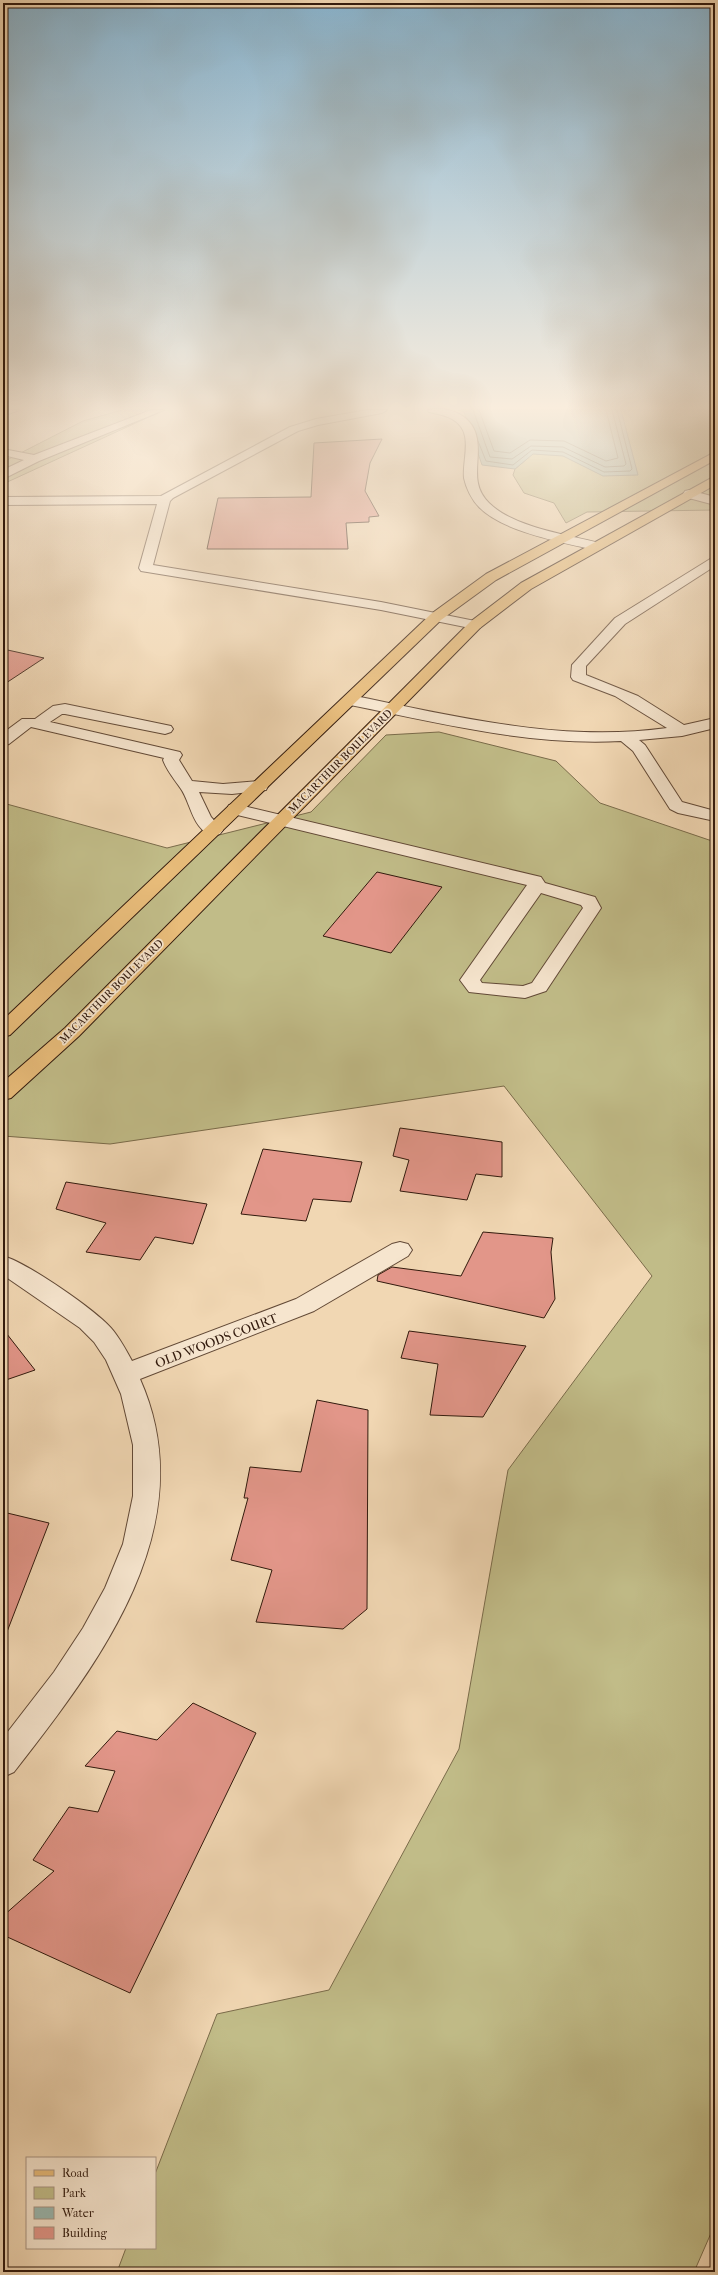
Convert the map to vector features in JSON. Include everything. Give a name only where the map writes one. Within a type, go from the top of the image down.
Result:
[{"type":"main road","points":[[3,1031],[436,617],[491,577],[603,516]]},
{"type":"main road","name":"MACARTHUR BOULEVARD","points":[[3,1093],[72,1032],[475,625],[526,586],[649,516]]},
{"type":"street","points":[[160,516],[146,568],[436,617],[475,625]]},
{"type":"street","points":[[500,516],[564,538],[595,546]]},
{"type":"street","points":[[682,731],[638,701],[601,684],[578,677],[579,665],[620,621],[715,560]]},
{"type":"street","points":[[356,694],[398,703],[507,731],[598,736],[624,735],[682,731],[715,723]]},
{"type":"street","points":[[38,724],[58,709],[65,709],[165,729]]},
{"type":"street","points":[[3,741],[28,722],[174,755],[172,760],[176,774],[186,785],[199,813],[214,830]]},
{"type":"street","points":[[624,735],[639,748],[676,805],[684,809],[715,816]]},
{"type":"street","points":[[186,785],[211,790],[240,790],[260,786]]},
{"type":"street","points":[[235,809],[535,881],[537,886],[589,901],[592,908],[539,987],[525,992],[476,988],[470,980],[537,886]]},
{"type":"street","name":"OLD WOODS COURT","points":[[126,1374],[305,1306],[400,1250]]},
{"type":"street","points":[[3,1264],[34,1282],[98,1329],[126,1374],[140,1412],[147,1453],[146,1496],[139,1537],[123,1584],[98,1633],[49,1704],[3,1762]]},
{"type":"green space","points":[[562,516],[579,516],[566,523]]},
{"type":"green space","points":[[439,732],[556,761],[600,803],[715,842],[715,2224],[694,2272],[117,2272],[126,2249],[156,2249],[156,2171],[217,2014],[329,1990],[459,1749],[508,1470],[652,1276],[504,1086],[110,1144],[3,1136],[3,803],[167,848],[311,812],[386,735]]},
{"type":"building","points":[[214,516],[377,516],[369,517],[369,522],[346,523],[348,549],[207,549]]},
{"type":"building","points":[[3,649],[44,658],[3,685]]},
{"type":"building","points":[[377,872],[442,887],[391,953],[323,936]]},
{"type":"building","points":[[400,1128],[502,1142],[502,1177],[476,1174],[467,1200],[400,1191],[409,1160],[393,1156]]},
{"type":"building","points":[[263,1149],[362,1162],[351,1202],[313,1199],[306,1221],[241,1214]]},
{"type":"building","points":[[66,1182],[207,1204],[193,1244],[155,1237],[140,1260],[86,1252],[106,1223],[56,1209]]},
{"type":"building","points":[[483,1232],[553,1238],[551,1252],[555,1299],[544,1318],[377,1281],[378,1275],[392,1267],[461,1276]]},
{"type":"building","points":[[3,1329],[35,1370],[3,1381]]},
{"type":"building","points":[[409,1331],[526,1346],[483,1417],[430,1415],[438,1364],[401,1358]]},
{"type":"building","points":[[317,1400],[368,1410],[367,1609],[343,1629],[256,1622],[272,1570],[231,1560],[248,1498],[244,1498],[250,1467],[301,1472]]},
{"type":"building","points":[[3,1512],[49,1523],[5,1637],[3,1636]]},
{"type":"building","points":[[193,1703],[256,1733],[130,1993],[3,1935],[3,1916],[54,1871],[33,1860],[69,1807],[98,1812],[115,1771],[85,1766],[117,1731],[157,1740]]}]
